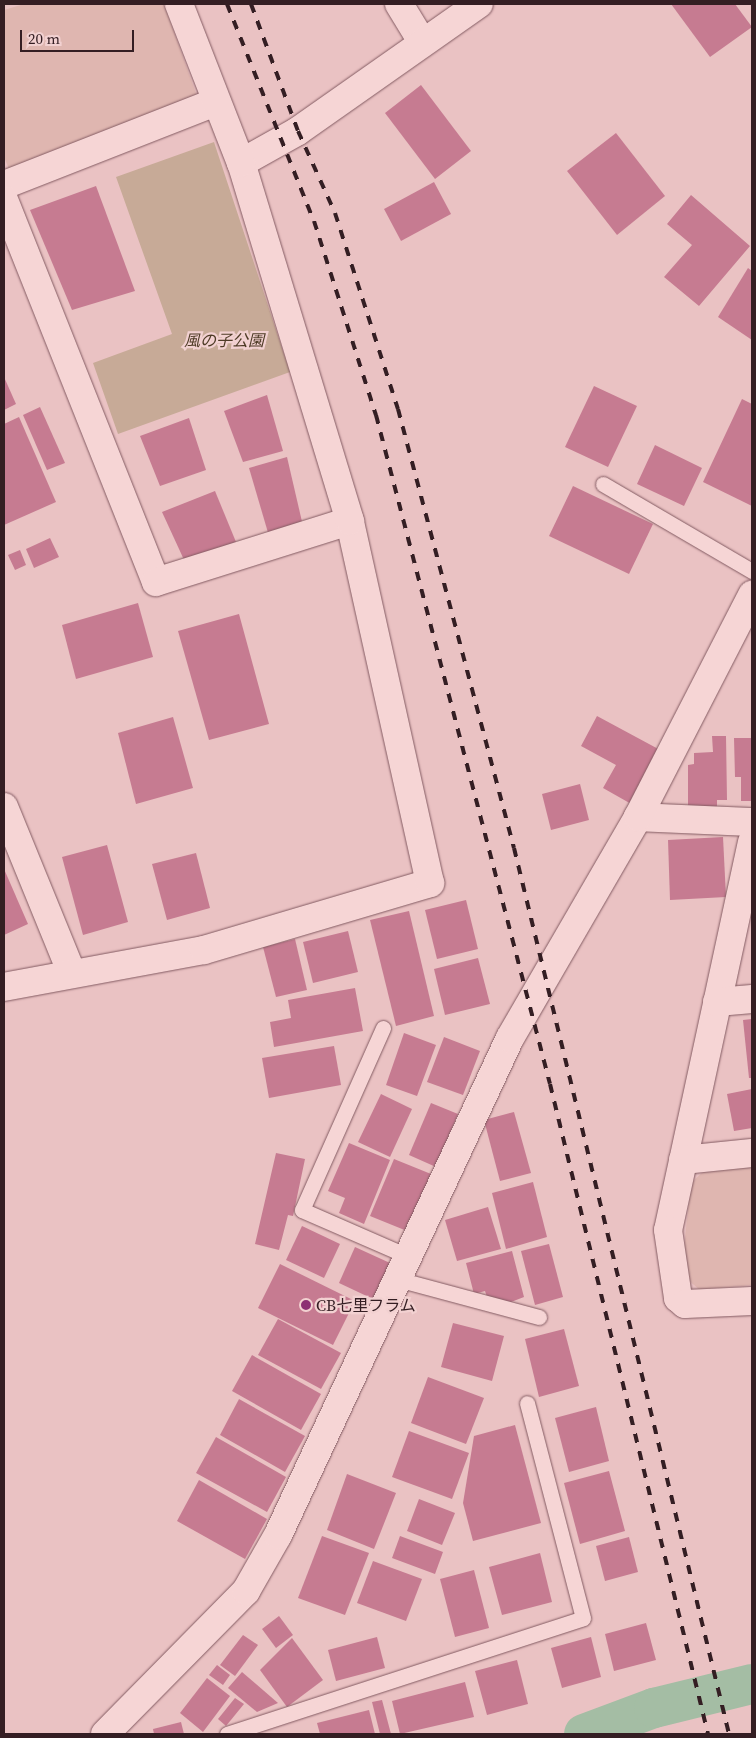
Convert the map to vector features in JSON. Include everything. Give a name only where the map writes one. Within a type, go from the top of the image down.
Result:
[{"type":"street","points":[[4,987],[71,971],[204,950],[430,882],[350,521],[241,163],[179,4]]},
{"type":"street","points":[[399,4],[421,40]]},
{"type":"street","points":[[241,163],[298,130],[421,40],[479,4]]},
{"type":"street","points":[[4,185],[216,102]]},
{"type":"street","points":[[4,200],[156,582],[350,521]]},
{"type":"street","points":[[105,1734],[246,1591],[278,1535],[510,1038],[638,817],[752,595]]},
{"type":"street","points":[[4,807],[71,971]]},
{"type":"street","points":[[638,817],[752,822]]},
{"type":"street","points":[[752,842],[668,1230],[678,1298],[685,1304],[752,1301]]},
{"type":"street","points":[[717,1002],[752,999]]},
{"type":"street","points":[[683,1160],[752,1153]]},
{"type":"lane","points":[[603,484],[752,571]]},
{"type":"lane","points":[[383,1028],[302,1210],[403,1268],[539,1317]]},
{"type":"lane","points":[[227,1734],[583,1618],[527,1403]]},
{"type":"shaded area","points":[[24,4],[164,4],[198,99],[12,176],[4,157],[4,10]]},
{"type":"shaded area","points":[[752,1166],[752,1285],[700,1290],[681,1274],[691,1183],[704,1171]]},
{"type":"green space","name":"風の子公園","points":[[214,142],[290,372],[118,434],[93,363],[172,334],[116,177]]},
{"type":"building","points":[[671,4],[735,4],[752,27],[710,57]]},
{"type":"building","points":[[421,85],[471,151],[435,179],[385,113]]},
{"type":"building","points":[[616,133],[665,196],[617,235],[567,171]]},
{"type":"building","points":[[434,182],[451,214],[401,241],[384,209]]},
{"type":"building","points":[[96,186],[135,291],[72,310],[30,210]]},
{"type":"building","points":[[691,195],[750,246],[699,306],[664,277],[692,245],[667,224]]},
{"type":"building","points":[[748,268],[752,271],[752,340],[718,317]]},
{"type":"building","points":[[4,377],[16,404],[4,410]]},
{"type":"building","points":[[594,386],[637,406],[608,467],[565,447]]},
{"type":"building","points":[[267,395],[283,451],[243,462],[224,411]]},
{"type":"building","points":[[742,399],[752,404],[752,506],[703,482]]},
{"type":"building","points":[[40,407],[65,463],[47,470],[23,415]]},
{"type":"building","points":[[19,417],[56,502],[4,525],[4,424]]},
{"type":"building","points":[[189,418],[206,470],[160,486],[140,436]]},
{"type":"building","points":[[655,445],[702,468],[684,506],[637,484]]},
{"type":"building","points":[[287,457],[303,526],[269,536],[249,468]]},
{"type":"building","points":[[573,486],[653,524],[629,574],[549,536]]},
{"type":"building","points":[[215,491],[236,542],[185,562],[162,512]]},
{"type":"building","points":[[50,538],[59,557],[34,568],[26,549]]},
{"type":"building","points":[[20,550],[26,565],[15,570],[8,555]]},
{"type":"building","points":[[138,603],[153,657],[76,679],[62,625]]},
{"type":"building","points":[[239,614],[269,724],[209,740],[178,631]]},
{"type":"building","points":[[597,716],[662,751],[633,805],[603,788],[616,765],[581,746]]},
{"type":"building","points":[[173,717],[193,788],[136,804],[118,733]]},
{"type":"building","points":[[712,736],[726,736],[727,800],[717,800],[717,807],[688,808],[688,765],[694,764],[694,753],[713,752]]},
{"type":"building","points":[[734,738],[752,738],[752,801],[741,801],[741,777],[735,777]]},
{"type":"building","points":[[580,784],[589,820],[551,830],[542,794]]},
{"type":"building","points":[[723,837],[726,897],[670,900],[668,840]]},
{"type":"building","points":[[107,845],[128,922],[83,935],[62,857]]},
{"type":"building","points":[[196,853],[210,908],[167,920],[152,864]]},
{"type":"building","points":[[4,869],[28,924],[4,935]]},
{"type":"building","points":[[466,900],[478,949],[437,959],[425,910]]},
{"type":"building","points":[[409,911],[434,1016],[396,1026],[370,920]]},
{"type":"building","points":[[348,931],[358,972],[313,983],[303,942]]},
{"type":"building","points":[[295,939],[307,990],[276,997],[263,947]]},
{"type":"building","points":[[478,958],[490,1004],[445,1015],[434,969]]},
{"type":"building","points":[[355,988],[363,1031],[274,1047],[270,1022],[291,1018],[288,1000]]},
{"type":"building","points":[[752,1019],[752,1078],[749,1078],[743,1020]]},
{"type":"building","points":[[404,1033],[436,1045],[417,1096],[386,1085]]},
{"type":"building","points":[[444,1037],[480,1051],[463,1095],[427,1082]]},
{"type":"building","points":[[334,1046],[341,1085],[269,1098],[262,1058]]},
{"type":"building","points":[[752,1089],[752,1128],[734,1131],[727,1094]]},
{"type":"building","points":[[381,1094],[412,1109],[390,1157],[358,1142]]},
{"type":"building","points":[[431,1103],[458,1114],[436,1167],[409,1155]]},
{"type":"building","points":[[514,1112],[531,1173],[500,1181],[484,1120]]},
{"type":"building","points":[[349,1143],[390,1160],[364,1224],[339,1213],[345,1198],[328,1191]]},
{"type":"building","points":[[276,1153],[305,1159],[293,1216],[288,1215],[279,1250],[255,1244]]},
{"type":"building","points":[[394,1159],[431,1174],[407,1231],[370,1216]]},
{"type":"building","points":[[533,1182],[547,1237],[506,1249],[492,1193]]},
{"type":"building","points":[[488,1207],[501,1249],[457,1261],[445,1220]]},
{"type":"building","points":[[302,1226],[340,1244],[324,1278],[286,1260]]},
{"type":"building","points":[[549,1244],[563,1297],[535,1305],[521,1251]]},
{"type":"building","points":[[355,1247],[390,1263],[373,1299],[339,1283]]},
{"type":"building","points":[[512,1251],[524,1297],[511,1302],[487,1297],[485,1291],[474,1294],[466,1263]]},
{"type":"building","name":"CB七里フラム","points":[[280,1264],[355,1301],[333,1345],[258,1308]]},
{"type":"building","points":[[278,1319],[341,1353],[321,1389],[258,1355]]},
{"type":"building","points":[[453,1323],[504,1336],[492,1381],[441,1367]]},
{"type":"building","points":[[564,1329],[579,1386],[539,1397],[525,1339]]},
{"type":"building","points":[[252,1355],[321,1394],[301,1430],[232,1391]]},
{"type":"building","points":[[428,1377],[484,1398],[466,1444],[411,1423]]},
{"type":"building","points":[[239,1399],[305,1436],[285,1472],[220,1435]]},
{"type":"building","points":[[596,1407],[609,1461],[569,1472],[555,1418]]},
{"type":"building","points":[[515,1425],[541,1523],[473,1541],[463,1503],[474,1436]]},
{"type":"building","points":[[409,1431],[469,1453],[452,1499],[392,1477]]},
{"type":"building","points":[[216,1437],[286,1477],[267,1512],[196,1473]]},
{"type":"building","points":[[609,1471],[625,1531],[580,1544],[564,1483]]},
{"type":"building","points":[[347,1474],[396,1493],[374,1549],[327,1530]]},
{"type":"building","points":[[199,1480],[267,1519],[245,1559],[177,1521]]},
{"type":"building","points":[[419,1499],[455,1513],[442,1545],[407,1531]]},
{"type":"building","points":[[322,1536],[369,1553],[345,1615],[298,1598]]},
{"type":"building","points":[[400,1536],[443,1552],[435,1574],[392,1558]]},
{"type":"building","points":[[629,1537],[638,1572],[605,1581],[596,1546]]},
{"type":"building","points":[[540,1553],[552,1602],[502,1615],[489,1567]]},
{"type":"building","points":[[373,1561],[422,1579],[406,1621],[357,1603]]},
{"type":"building","points":[[474,1570],[489,1628],[455,1637],[440,1579]]},
{"type":"building","points":[[279,1616],[293,1635],[276,1648],[262,1629]]},
{"type":"building","points":[[646,1623],[656,1660],[614,1671],[605,1634]]},
{"type":"building","points":[[243,1635],[258,1645],[235,1676],[220,1665]]},
{"type":"building","points":[[377,1637],[385,1668],[336,1681],[328,1650]]},
{"type":"building","points":[[591,1637],[601,1677],[562,1688],[551,1648]]},
{"type":"building","points":[[292,1638],[323,1680],[287,1707],[260,1670]]},
{"type":"building","points":[[517,1660],[528,1704],[487,1715],[475,1671]]},
{"type":"building","points":[[217,1665],[230,1675],[223,1685],[209,1675]]},
{"type":"building","points":[[242,1672],[278,1703],[257,1712],[228,1688]]},
{"type":"building","points":[[207,1678],[230,1696],[203,1732],[180,1713]]},
{"type":"building","points":[[465,1682],[474,1717],[400,1734],[392,1701]]},
{"type":"building","points":[[235,1698],[244,1704],[226,1726],[218,1719]]},
{"type":"building","points":[[382,1700],[391,1734],[380,1734],[372,1702]]},
{"type":"building","points":[[369,1710],[375,1734],[320,1734],[317,1723]]},
{"type":"building","points":[[181,1722],[184,1734],[154,1734],[153,1729]]},
{"type":"waterway","points":[[584,1734],[654,1708],[752,1684]]},
{"type":"railway","points":[[227,4],[314,221],[376,415],[550,1084],[708,1734]]},
{"type":"railway","points":[[251,4],[298,131],[335,213],[398,409],[514,848],[729,1734]]},
{"type":"place","name":"CB七里フラム","points":[[306,1305]]}]
